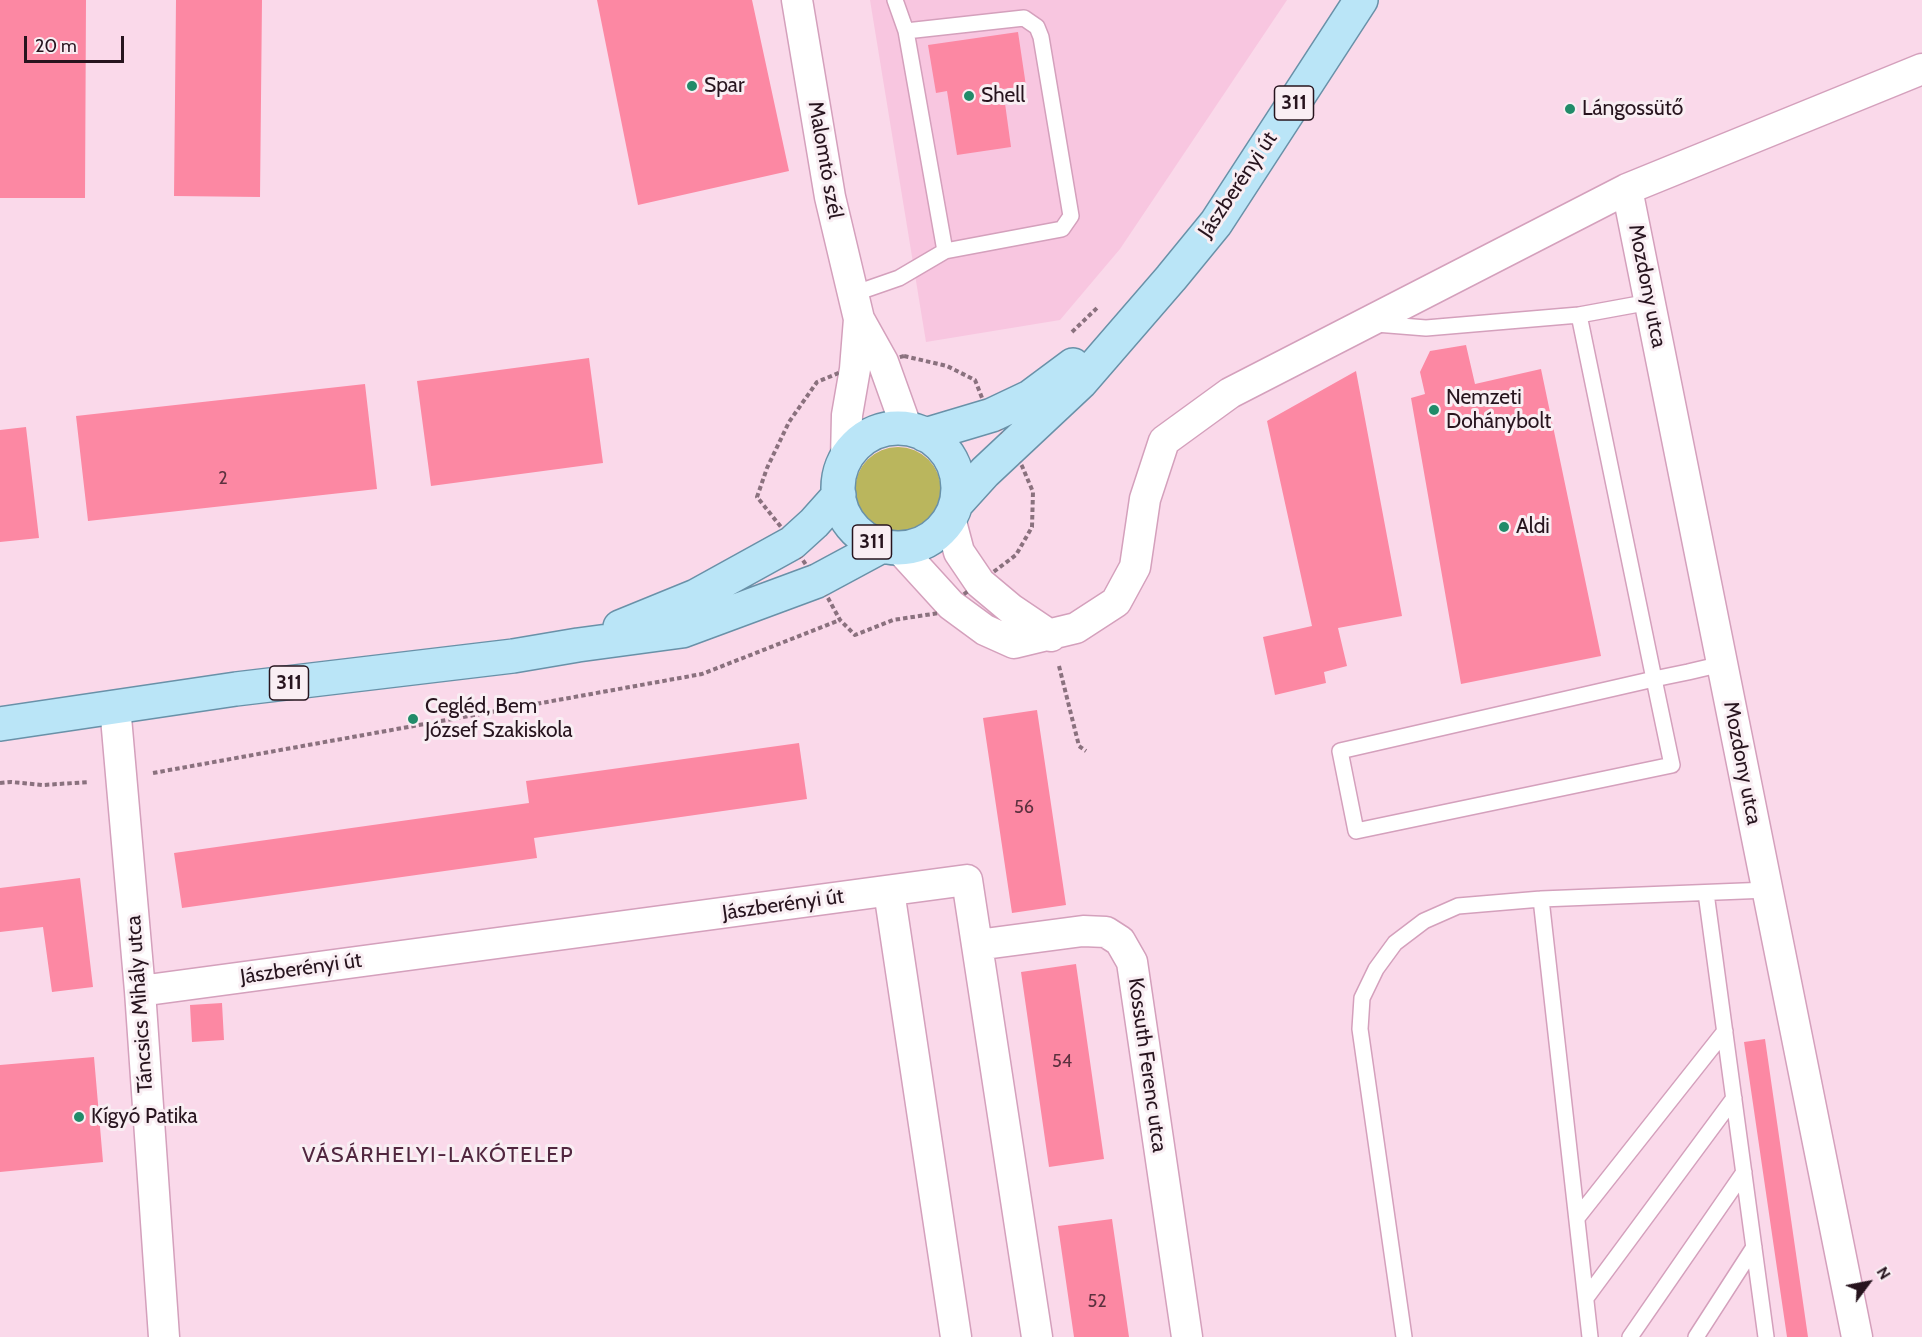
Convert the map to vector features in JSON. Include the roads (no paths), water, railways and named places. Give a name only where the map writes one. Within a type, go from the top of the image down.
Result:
[{"type":"main road","name":"Jászberényi út","points":[[953,511],[985,472],[1081,382],[1216,223],[1361,0]]},
{"type":"main road","name":"Jászberényi út","points":[[916,432],[992,415],[1030,397],[1083,358],[1171,278]]},
{"type":"main road","name":"311","points":[[846,460],[858,444],[875,434],[887,430],[916,432]]},
{"type":"main road","points":[[916,432],[937,443],[951,460],[958,482],[953,511]]},
{"type":"main road","points":[[839,495],[840,476],[846,460]]},
{"type":"main road","name":"311","points":[[839,495],[842,508],[852,527],[869,540],[891,547],[914,546],[929,540],[941,530],[953,511]]},
{"type":"main road","name":"311","points":[[578,645],[696,596],[792,543],[839,495]]},
{"type":"main road","name":"311","points":[[0,724],[116,706],[513,656],[682,631],[817,581],[891,547]]},
{"type":"street","name":"Malomtó szél","points":[[797,0],[831,197],[856,307],[916,432]]},
{"type":"street","points":[[891,547],[951,605],[985,630],[1014,643],[1051,636],[1076,628],[1116,602],[1135,567],[1145,499],[1164,441],[1230,393],[1627,189],[1922,69]]},
{"type":"street","name":"Mozdony utca","points":[[1627,189],[1857,1337]]},
{"type":"street","name":"Malomtó szél","points":[[846,460],[847,415],[855,369],[856,307]]},
{"type":"street","points":[[953,511],[959,552],[980,583],[1011,609],[1051,636]]},
{"type":"street","name":"Táncsics Mihály utca","points":[[116,706],[140,991],[164,1337]]},
{"type":"street","name":"Jászberényi út","points":[[140,991],[967,880],[1037,1337]]},
{"type":"street","points":[[889,891],[956,1337]]},
{"type":"street","name":"Kossuth Ferenc utca","points":[[977,945],[1083,931],[1106,932],[1120,941],[1132,962],[1187,1337]]},
{"type":"lane","points":[[895,0],[906,31],[945,251]]},
{"type":"lane","points":[[856,307],[945,251],[1062,229],[1071,216],[1041,37],[1037,27],[1024,18],[906,31]]},
{"type":"lane","points":[[1367,323],[1426,328],[1579,315],[1650,302]]},
{"type":"lane","points":[[1579,315],[1654,679],[1672,765],[1356,831],[1340,751],[1654,679],[1722,664]]},
{"type":"lane","points":[[1404,1337],[1360,1029],[1362,998],[1376,969],[1395,943],[1424,921],[1458,906],[1541,899],[1768,890]]},
{"type":"lane","points":[[1706,893],[1766,1337]]},
{"type":"lane","points":[[1541,899],[1590,1337]]},
{"type":"lane","points":[[1577,1218],[1725,1030]]},
{"type":"lane","points":[[1586,1298],[1734,1098]]},
{"type":"lane","points":[[1630,1337],[1744,1172]]},
{"type":"lane","points":[[1696,1337],[1754,1247]]},
{"type":"place","name":"Spar","points":[[692,86]]},
{"type":"place","name":"Shell","points":[[969,96]]},
{"type":"place","name":"Lángossütő","points":[[1570,109]]},
{"type":"place","name":"Nemzeti Dohánybolt","points":[[1434,410]]},
{"type":"place","name":"Aldi","points":[[1504,527]]},
{"type":"place","name":"Cegléd, Bem József Szakiskola","points":[[413,719]]},
{"type":"place","name":"Kígyó Patika","points":[[79,1117]]},
{"type":"district","name":"VÁSÁRHELYI-LAKÓTELEP","points":[[438,1156]]}]
